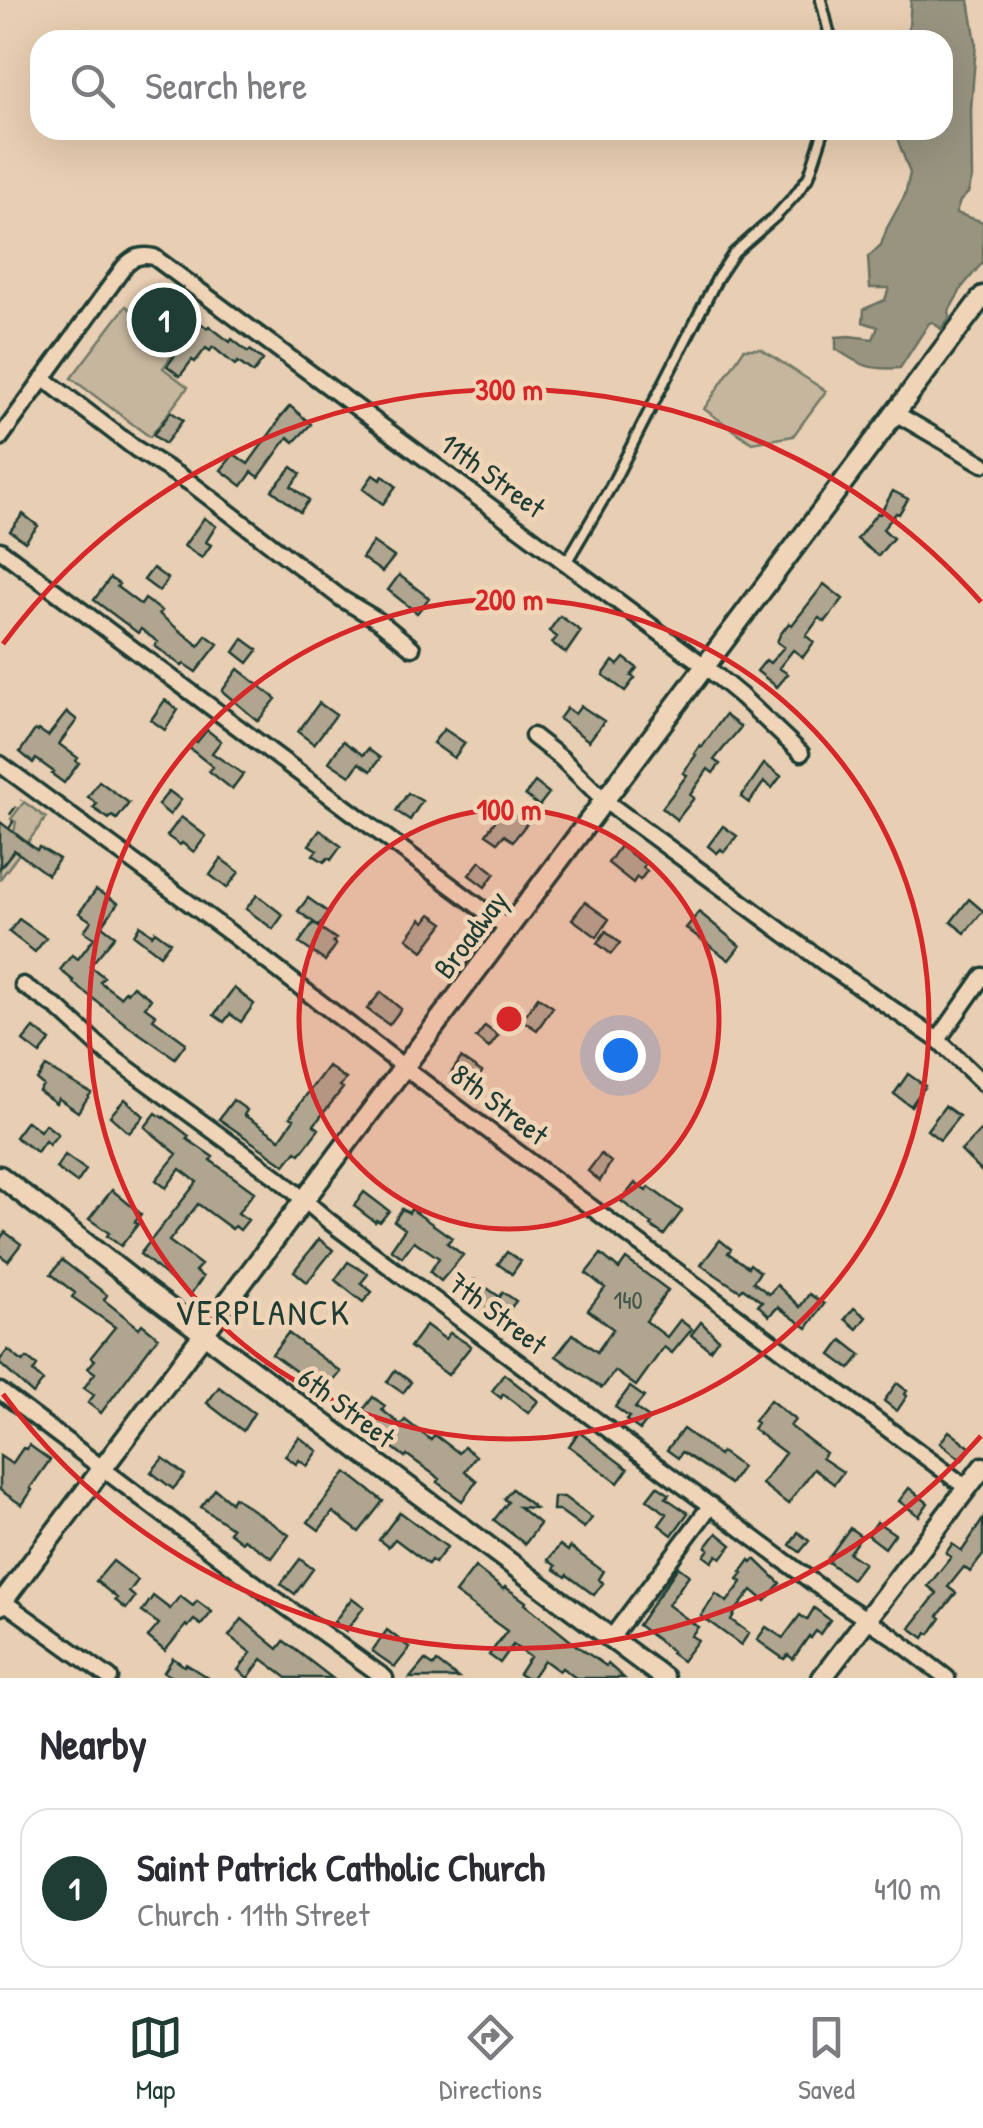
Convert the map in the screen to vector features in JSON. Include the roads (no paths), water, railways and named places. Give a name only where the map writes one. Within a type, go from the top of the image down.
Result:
[{"type":"street","name":"11th Street","points":[[43,378],[124,267],[136,257],[154,257],[706,667],[801,753]]},
{"type":"street","name":"Broadway","points":[[1,1602],[983,296]]},
{"type":"street","points":[[0,438],[43,378],[412,648]]},
{"type":"street","points":[[894,413],[983,464]]},
{"type":"street","points":[[0,550],[509,928]]},
{"type":"street","points":[[533,736],[606,801],[826,964],[938,1040],[983,1082]]},
{"type":"street","name":"8th Street","points":[[0,764],[967,1488]]},
{"type":"street","points":[[938,1040],[983,976]]},
{"type":"street","name":"7th Street","points":[[22,985],[42,996],[108,1054],[946,1678]]},
{"type":"street","name":"6th Street","points":[[0,1176],[204,1334],[664,1678]]},
{"type":"street","points":[[0,1391],[386,1678]]},
{"type":"street","points":[[822,1678],[983,1466]]},
{"type":"street","points":[[611,1638],[711,1505]]},
{"type":"street","points":[[1,1602],[110,1678]]},
{"type":"lane","points":[[821,0],[828,30]]},
{"type":"lane","points":[[566,563],[610,488],[718,277],[734,253],[796,194],[809,176],[821,140]]},
{"type":"place","name":"Saint Patrick Catholic Church","points":[[164,320]]},
{"type":"district","name":"VERPLANCK","points":[[263,1312]]}]
